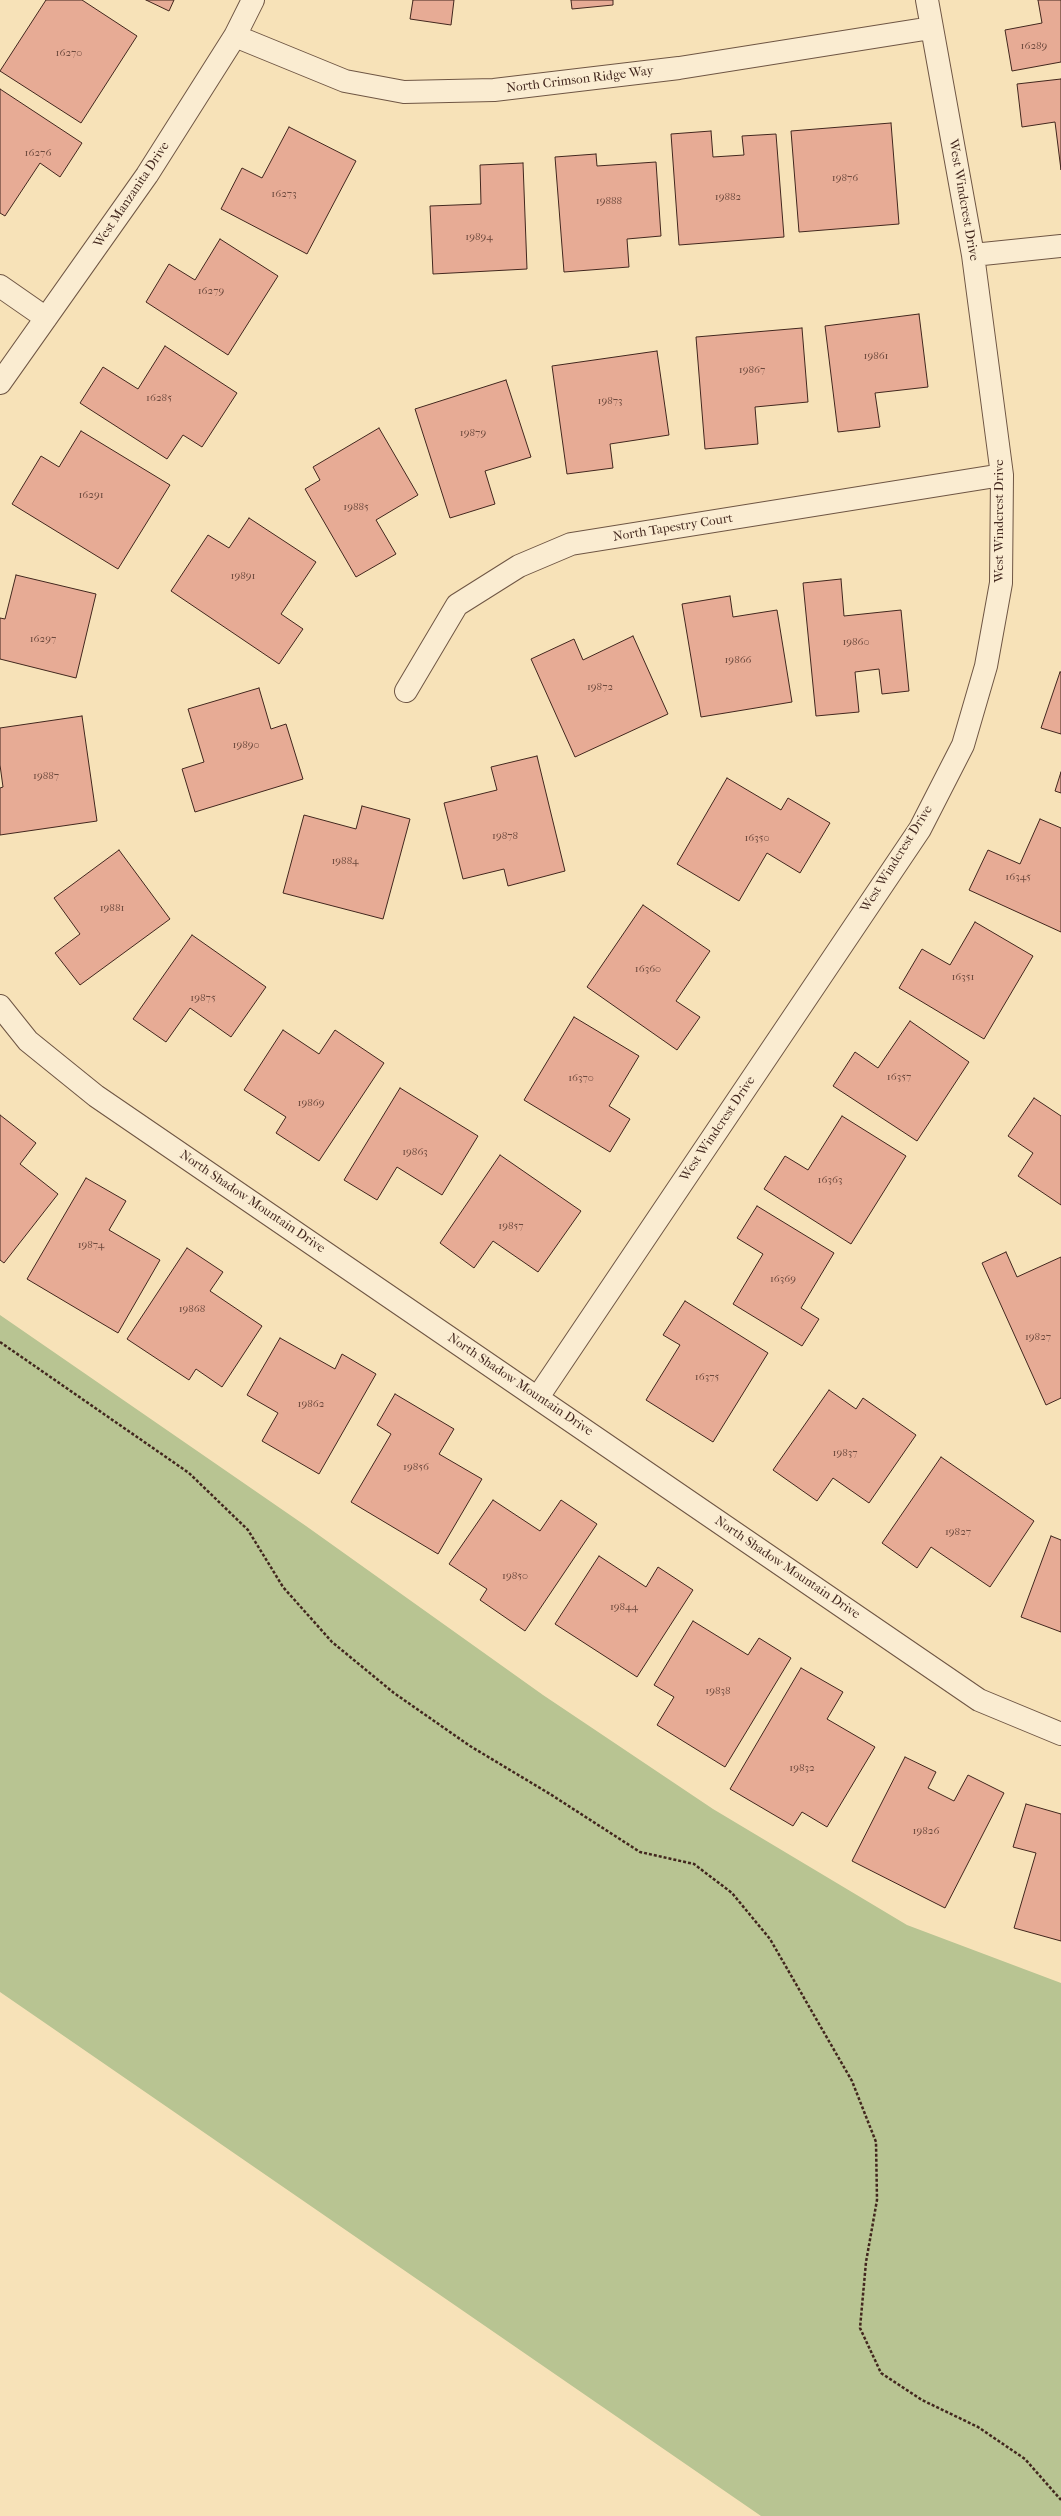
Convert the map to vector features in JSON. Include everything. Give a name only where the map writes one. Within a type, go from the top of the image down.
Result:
[{"type":"street","name":"West Manzanita Drive","points":[[0,383],[147,175],[235,36],[253,0]]},
{"type":"street","name":"West Windcrest Drive","points":[[538,1397],[920,829],[963,745],[986,666],[1001,583],[1002,475],[973,255],[927,0]]},
{"type":"street","name":"North Crimson Ridge Way","points":[[235,36],[344,81],[404,92],[494,90],[680,68],[932,28]]},
{"type":"street","points":[[973,255],[1061,246]]},
{"type":"street","points":[[0,286],[46,318]]},
{"type":"street","name":"North Tapestry Court","points":[[406,691],[457,605],[519,566],[570,544],[1002,475]]},
{"type":"street","name":"North Shadow Mountain Drive","points":[[0,1006],[28,1040],[96,1096],[979,1700],[1061,1734]]},
{"type":"path","points":[[0,1342],[189,1473],[248,1530],[283,1587],[332,1642],[394,1693],[470,1746],[550,1794],[640,1852],[694,1864],[732,1893],[770,1939],[848,2074],[876,2142],[877,2200],[866,2262],[860,2328],[881,2373],[922,2400],[978,2427],[1025,2459],[1061,2500]]},
{"type":"green space","points":[[0,1315],[306,1526],[543,1695],[713,1809],[907,1925],[1061,1983],[1061,2516],[761,2516],[0,1992]]},
{"type":"building","points":[[46,0],[82,0],[137,36],[81,123],[0,71]]},
{"type":"building","points":[[146,0],[174,0],[169,11]]},
{"type":"building","points":[[413,0],[454,0],[451,25],[410,19]]},
{"type":"building","points":[[571,0],[613,0],[613,5],[572,9]]},
{"type":"building","points":[[1038,0],[1061,0],[1061,62],[1012,71],[1005,30],[1042,23]]},
{"type":"building","points":[[1061,79],[1061,170],[1055,122],[1022,127],[1017,84]]},
{"type":"building","points":[[0,89],[82,143],[60,177],[40,163],[5,216],[0,213]]},
{"type":"building","points":[[891,123],[899,224],[799,232],[791,131]]},
{"type":"building","points":[[289,127],[356,161],[307,254],[221,209],[242,168],[262,178]]},
{"type":"building","points":[[711,131],[713,157],[744,155],[742,136],[776,134],[784,237],[679,245],[671,134]]},
{"type":"building","points":[[596,154],[597,166],[656,162],[661,236],[627,239],[629,267],[564,272],[555,157]]},
{"type":"building","points":[[523,163],[527,269],[433,274],[430,206],[481,204],[480,165]]},
{"type":"building","points":[[220,239],[278,276],[228,355],[146,302],[169,264],[195,280]]},
{"type":"building","points":[[919,314],[928,387],[875,393],[880,427],[838,432],[825,326]]},
{"type":"building","points":[[802,328],[808,402],[755,407],[758,444],[705,449],[696,337]]},
{"type":"building","points":[[165,346],[237,393],[202,447],[183,435],[167,459],[80,403],[103,367],[138,389]]},
{"type":"building","points":[[657,351],[669,435],[610,444],[613,468],[567,474],[552,366]]},
{"type":"building","points":[[506,380],[531,457],[485,471],[495,504],[450,518],[415,409]]},
{"type":"building","points":[[379,428],[418,495],[376,520],[396,554],[356,577],[305,489],[320,480],[313,467]]},
{"type":"building","points":[[81,431],[170,485],[118,569],[12,504],[41,456],[59,467]]},
{"type":"building","points":[[249,518],[316,562],[281,614],[303,629],[279,664],[171,591],[208,535],[229,548]]},
{"type":"building","points":[[16,575],[96,594],[76,678],[0,659],[0,618],[5,619]]},
{"type":"building","points":[[841,579],[844,616],[901,610],[909,691],[882,694],[879,669],[855,672],[859,712],[816,716],[803,583]]},
{"type":"building","points":[[730,596],[733,617],[777,610],[792,702],[701,717],[682,604]]},
{"type":"building","points":[[633,636],[668,714],[575,757],[531,659],[574,639],[583,660]]},
{"type":"building","points":[[1061,672],[1061,734],[1041,728]]},
{"type":"building","points":[[259,688],[271,729],[286,724],[303,779],[195,812],[182,769],[204,762],[188,709]]},
{"type":"building","points":[[82,716],[97,821],[0,835],[0,788],[3,787],[0,765],[0,728]]},
{"type":"building","points":[[537,756],[565,871],[508,886],[504,869],[463,879],[444,803],[497,790],[491,767]]},
{"type":"building","points":[[1061,772],[1061,793],[1055,791]]},
{"type":"building","points":[[727,778],[781,810],[788,798],[830,823],[800,873],[767,853],[739,901],[677,864]]},
{"type":"building","points":[[362,806],[410,819],[383,919],[283,893],[304,815],[356,829]]},
{"type":"building","points":[[1040,819],[1061,828],[1061,932],[969,890],[988,850],[1020,864]]},
{"type":"building","points":[[119,850],[170,919],[80,985],[55,953],[80,934],[54,898]]},
{"type":"building","points":[[643,905],[710,951],[676,1001],[700,1017],[677,1050],[587,987]]},
{"type":"building","points":[[975,922],[1033,956],[984,1039],[899,988],[922,949],[950,965]]},
{"type":"building","points":[[192,935],[266,987],[231,1037],[190,1008],[166,1042],[133,1019]]},
{"type":"building","points":[[574,1017],[639,1056],[609,1106],[630,1119],[610,1152],[524,1100]]},
{"type":"building","points":[[910,1021],[969,1062],[917,1141],[833,1086],[855,1052],[878,1068]]},
{"type":"building","points":[[283,1030],[319,1054],[335,1030],[384,1063],[319,1161],[276,1133],[286,1117],[244,1090]]},
{"type":"building","points":[[400,1088],[478,1136],[442,1195],[397,1167],[377,1200],[344,1180]]},
{"type":"building","points":[[1034,1098],[1061,1116],[1061,1205],[1018,1176],[1033,1153],[1008,1136]]},
{"type":"building","points":[[0,1115],[36,1143],[20,1164],[58,1194],[4,1263],[0,1260]]},
{"type":"building","points":[[842,1116],[906,1156],[851,1244],[764,1189],[785,1156],[808,1170]]},
{"type":"building","points":[[500,1155],[581,1211],[538,1272],[493,1241],[474,1268],[440,1243]]},
{"type":"building","points":[[86,1178],[126,1201],[109,1230],[160,1260],[118,1333],[27,1279]]},
{"type":"building","points":[[757,1206],[834,1253],[801,1308],[819,1319],[802,1346],[733,1304],[763,1254],[737,1238]]},
{"type":"building","points":[[187,1248],[223,1272],[210,1291],[262,1326],[222,1387],[196,1369],[189,1380],[127,1339]]},
{"type":"building","points":[[1006,1252],[1017,1277],[1061,1257],[1061,1398],[1046,1405],[982,1263]]},
{"type":"building","points":[[685,1301],[768,1353],[713,1442],[646,1400],[680,1345],[663,1335]]},
{"type":"building","points":[[280,1338],[335,1369],[342,1354],[376,1374],[319,1474],[262,1441],[278,1413],[247,1395]]},
{"type":"building","points":[[829,1390],[856,1409],[863,1398],[916,1435],[869,1503],[833,1478],[817,1501],[773,1470]]},
{"type":"building","points":[[395,1394],[454,1429],[439,1454],[482,1479],[438,1554],[351,1502],[391,1434],[377,1425]]},
{"type":"building","points":[[941,1457],[1034,1521],[990,1587],[931,1547],[917,1568],[882,1543]]},
{"type":"building","points":[[493,1500],[540,1531],[561,1500],[597,1524],[525,1631],[480,1600],[487,1589],[449,1564]]},
{"type":"building","points":[[1051,1536],[1061,1540],[1061,1632],[1021,1617]]},
{"type":"building","points":[[599,1556],[646,1587],[658,1567],[693,1590],[637,1677],[555,1624]]},
{"type":"building","points":[[693,1621],[748,1655],[759,1638],[791,1658],[725,1767],[657,1725],[674,1697],[654,1685]]},
{"type":"building","points":[[801,1668],[843,1692],[827,1719],[875,1747],[827,1827],[802,1812],[793,1826],[730,1789]]},
{"type":"building","points":[[905,1757],[936,1772],[928,1788],[954,1801],[968,1775],[1004,1793],[945,1908],[852,1861]]},
{"type":"building","points":[[1026,1804],[1061,1814],[1061,1941],[1014,1928],[1036,1853],[1013,1847]]}]
